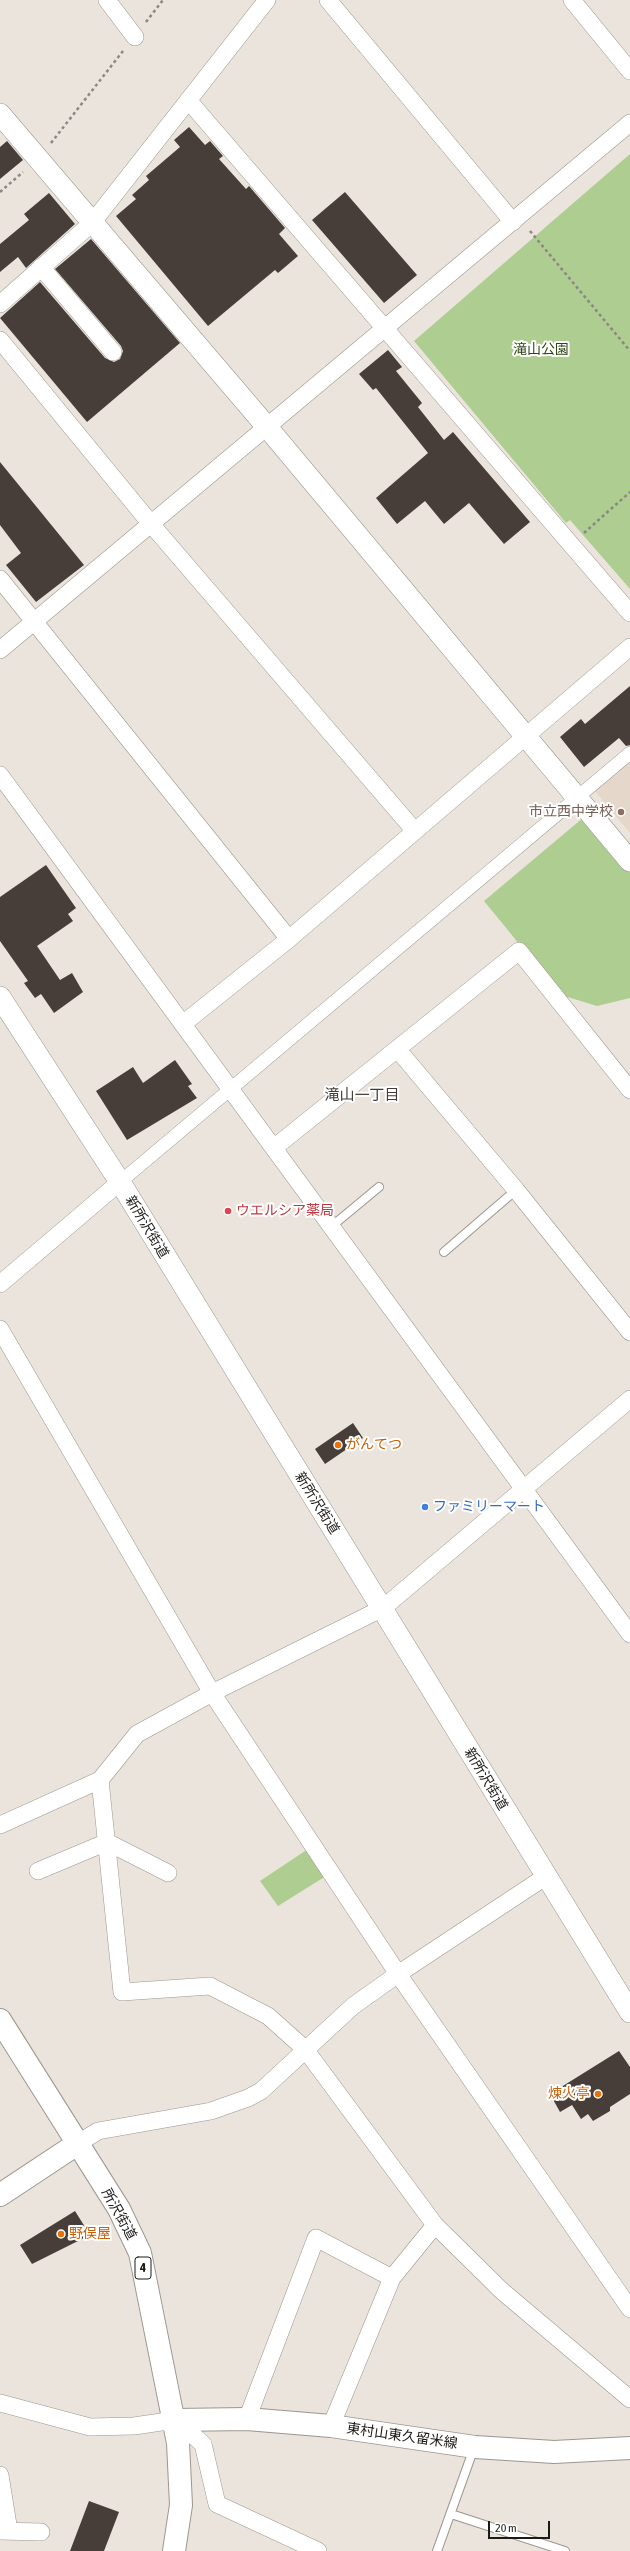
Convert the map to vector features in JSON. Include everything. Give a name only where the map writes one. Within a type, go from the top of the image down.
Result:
[{"type":"main road","name":"所沢街道","points":[[0,2020],[119,2209],[140,2253],[175,2420],[178,2443],[181,2495],[174,2551]]},
{"type":"main road","points":[[0,2195],[77,2144]]},
{"type":"main road","name":"東村山東久留米線","points":[[175,2420],[248,2420],[331,2426],[475,2447],[554,2452],[630,2448]]},
{"type":"street","points":[[107,0],[135,37]]},
{"type":"street","points":[[0,304],[92,223],[267,0]]},
{"type":"street","points":[[328,0],[516,219]]},
{"type":"street","points":[[572,0],[630,71]]},
{"type":"street","points":[[188,100],[630,613]]},
{"type":"street","points":[[0,114],[267,427],[630,861]]},
{"type":"street","points":[[0,650],[630,123]]},
{"type":"street","points":[[41,268],[113,352]]},
{"type":"street","points":[[0,340],[150,524],[414,830]]},
{"type":"street","points":[[0,579],[289,939]]},
{"type":"street","points":[[184,1023],[289,939],[414,830],[630,648]]},
{"type":"street","points":[[0,1284],[630,753]]},
{"type":"street","points":[[0,775],[275,1147],[522,1488],[630,1634]]},
{"type":"street","points":[[275,1147],[519,952],[630,1090]]},
{"type":"street","name":"新所沢街道","points":[[0,997],[120,1182],[383,1608],[545,1877],[630,2012]]},
{"type":"street","points":[[398,1050],[516,1190],[630,1332]]},
{"type":"street","points":[[0,1329],[212,1693],[398,1974],[630,2309]]},
{"type":"street","points":[[0,1825],[100,1780],[137,1734],[212,1693],[383,1608],[522,1488],[630,1399]]},
{"type":"street","points":[[100,1780],[122,1992],[210,1986],[268,2016],[305,2049],[435,2224],[502,2291],[630,2399]]},
{"type":"street","points":[[38,1871],[107,1842],[168,1873]]},
{"type":"street","points":[[77,2144],[98,2131],[211,2111],[248,2098],[261,2091],[353,2006],[398,1974],[545,1877]]},
{"type":"street","points":[[331,2426],[392,2278],[435,2224]]},
{"type":"street","points":[[248,2420],[316,2238],[392,2278]]},
{"type":"street","points":[[0,2402],[90,2427],[134,2426],[175,2420],[203,2444],[217,2504],[318,2551]]},
{"type":"street","points":[[0,2474],[4,2531],[41,2532]]},
{"type":"lane","points":[[332,1226],[379,1187]]},
{"type":"lane","points":[[444,1252],[516,1190]]},
{"type":"lane","points":[[437,2551],[475,2447]]},
{"type":"lane","points":[[451,2514],[565,2551]]},
{"type":"path","points":[[0,192],[38,159],[163,0]]},
{"type":"path","points":[[516,219],[630,351]]},
{"type":"path","points":[[571,544],[630,492]]},
{"type":"shaded area","name":"市立西中学校","points":[[630,760],[630,833],[594,790]]},
{"type":"green space","name":"滝山公園","points":[[630,154],[630,589],[570,520],[566,523],[414,341]]},
{"type":"green space","points":[[584,817],[630,871],[630,998],[597,1006],[561,995],[484,901]]},
{"type":"green space","points":[[308,1849],[326,1876],[278,1906],[260,1881]]},
{"type":"building","points":[[189,127],[205,145],[210,141],[223,156],[219,159],[246,189],[249,186],[285,228],[279,234],[298,256],[278,273],[275,270],[208,326],[116,216],[136,199],[132,195],[149,180],[146,176],[180,147],[174,140]]},
{"type":"building","points":[[7,141],[23,160],[0,179],[0,147]]},
{"type":"building","points":[[345,192],[417,275],[384,303],[312,220]]},
{"type":"building","points":[[49,193],[75,224],[26,268],[18,257],[0,272],[0,244],[29,220],[24,214]]},
{"type":"building","points":[[91,239],[180,343],[87,422],[0,318],[40,282],[105,358],[114,362],[120,359],[123,351],[121,346],[55,269]]},
{"type":"building","points":[[388,350],[402,367],[396,371],[422,403],[418,407],[444,440],[453,432],[530,522],[504,544],[469,503],[444,524],[425,501],[397,524],[376,498],[428,453],[376,388],[373,390],[359,374]]},
{"type":"building","points":[[0,462],[84,565],[36,602],[6,565],[21,553],[0,525]]},
{"type":"building","points":[[630,686],[630,745],[626,746],[619,738],[584,767],[560,737],[581,719],[585,724]]},
{"type":"building","points":[[46,865],[76,908],[68,914],[73,921],[37,946],[60,980],[72,973],[83,992],[54,1013],[41,994],[35,998],[24,983],[28,981],[0,941],[0,897]]},
{"type":"building","points":[[175,1060],[192,1084],[188,1086],[197,1098],[127,1140],[96,1091],[133,1067],[143,1083]]},
{"type":"building","points":[[353,1423],[363,1438],[325,1464],[315,1449]]},
{"type":"building","points":[[619,2051],[630,2067],[630,2094],[610,2107],[610,2111],[593,2121],[588,2114],[581,2119],[572,2105],[560,2112],[550,2094]]},
{"type":"building","points":[[75,2211],[90,2235],[32,2264],[20,2245]]},
{"type":"building","points":[[89,2501],[119,2512],[104,2551],[70,2551]]},
{"type":"place","name":"市立西中学校","points":[[621,812]]},
{"type":"place","name":"ウエルシア薬局","points":[[228,1211]]},
{"type":"place","name":"がんてつ","points":[[338,1445]]},
{"type":"place","name":"ファミリーマート","points":[[425,1507]]},
{"type":"place","name":"煉火亭","points":[[598,2094]]},
{"type":"place","name":"野俣屋","points":[[61,2234]]},
{"type":"district","name":"滝山一丁目","points":[[362,1095]]}]
